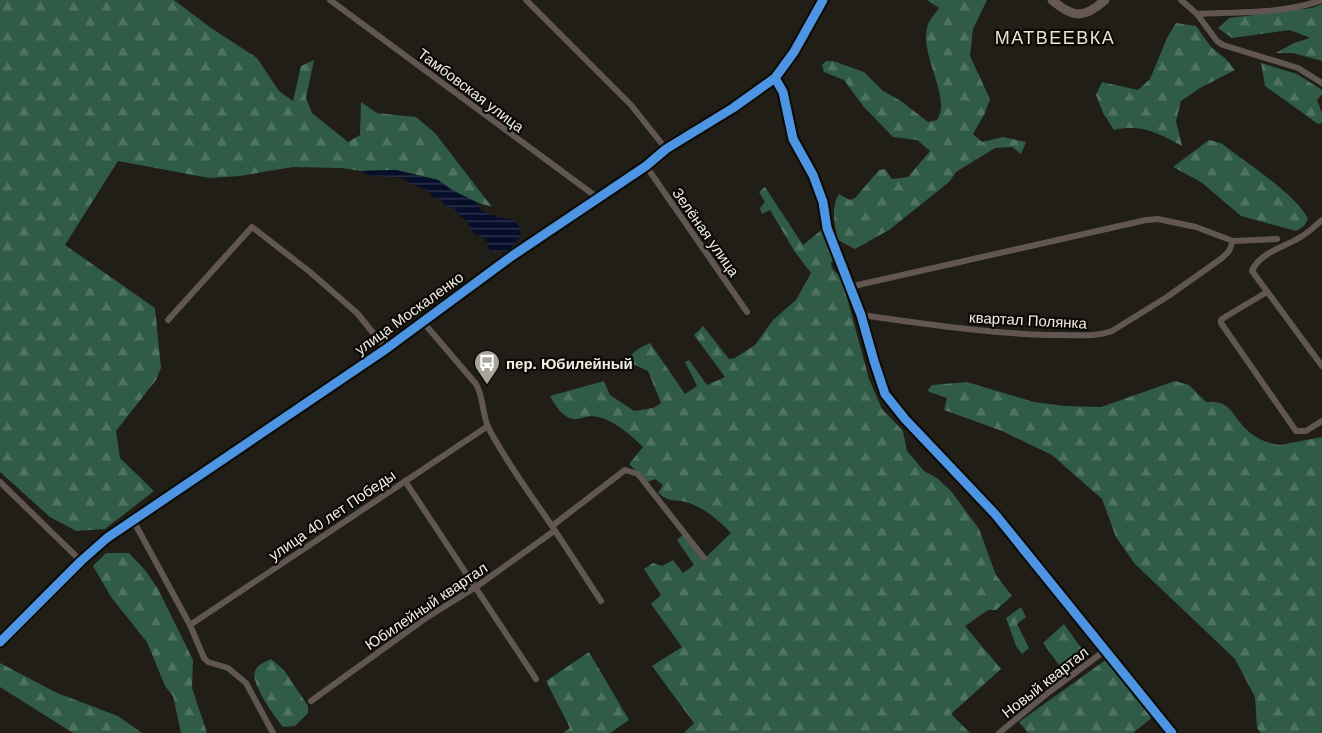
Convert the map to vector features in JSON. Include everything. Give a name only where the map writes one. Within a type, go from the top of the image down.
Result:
[{"type":"main road","points":[[1052,0],[1072,14],[1084,15],[1105,0]]},
{"type":"street","name":"Тамбовская улица","points":[[330,0],[598,198]]},
{"type":"street","points":[[526,0],[631,105],[666,148]]},
{"type":"street","name":"улица Москаленко","points":[[0,642],[107,538],[386,349],[512,256],[646,166],[666,148],[733,108],[775,78],[794,52],[823,0]]},
{"type":"street","points":[[1181,0],[1197,14],[1217,41],[1223,45],[1298,68],[1322,83]]},
{"type":"street","points":[[1197,14],[1264,11],[1312,4],[1322,0]]},
{"type":"street","points":[[775,78],[783,92],[793,139],[813,175],[823,202],[827,228],[861,315],[883,387],[895,408],[995,514],[1172,733]]},
{"type":"street","name":"Зелёная улица","points":[[646,166],[747,312]]},
{"type":"street","points":[[849,287],[1146,220],[1158,219],[1196,227],[1233,241],[1277,239]]},
{"type":"street","points":[[1322,220],[1299,238],[1283,245],[1254,265],[1252,271],[1322,366]]},
{"type":"street","points":[[168,320],[252,227],[310,272],[357,314],[386,349]]},
{"type":"street","name":"квартал Полянка","points":[[861,315],[999,332],[1050,335],[1104,334],[1112,332],[1195,278],[1229,251],[1233,241]]},
{"type":"street","points":[[1267,292],[1225,317],[1221,323],[1296,431],[1306,431],[1322,421]]},
{"type":"street","points":[[423,322],[476,384],[480,391],[488,426],[511,466],[601,601]]},
{"type":"street","name":"улица 40 лет Победы","points":[[190,625],[488,426]]},
{"type":"street","name":"Юбилейный квартал","points":[[311,700],[426,618],[476,587],[553,529],[622,472],[629,470],[638,474],[704,558]]},
{"type":"street","points":[[405,481],[537,679]]},
{"type":"street","points":[[0,482],[81,561]]},
{"type":"street","points":[[133,520],[190,625],[204,658],[208,662],[228,668],[246,683],[273,733]]},
{"type":"street","points":[[0,629],[6,636]]},
{"type":"street","name":"Новый квартал","points":[[999,733],[1106,650]]},
{"type":"green space","points":[[0,0],[174,0],[257,58],[279,91],[293,101],[301,66],[314,60],[306,98],[312,113],[348,142],[360,135],[361,102],[377,113],[416,117],[435,133],[492,207],[452,190],[438,180],[396,170],[361,171],[342,168],[293,167],[240,176],[209,178],[118,161],[65,245],[155,308],[161,368],[156,380],[116,431],[120,458],[154,491],[105,529],[76,531],[50,517],[0,472]]},
{"type":"green space","points":[[927,0],[987,0],[973,29],[970,56],[990,99],[973,134],[982,142],[1003,137],[1026,142],[1021,154],[1012,147],[995,148],[956,172],[949,182],[889,230],[855,249],[838,240],[834,210],[839,194],[850,200],[855,198],[879,170],[885,169],[892,179],[908,177],[930,151],[917,140],[893,137],[863,106],[844,80],[824,72],[822,65],[826,61],[833,61],[864,72],[883,91],[901,101],[928,122],[937,120],[941,111],[941,100],[926,39],[930,20],[939,8]]},
{"type":"green space","points":[[1322,4],[1322,61],[1293,53],[1276,53],[1294,43],[1310,38],[1290,30],[1232,38],[1218,28],[1229,18],[1312,8]]},
{"type":"green space","points":[[1176,23],[1196,26],[1211,47],[1235,70],[1200,88],[1181,101],[1176,121],[1182,146],[1150,131],[1133,128],[1114,130],[1103,113],[1096,95],[1102,82],[1138,90],[1150,79],[1167,38]]},
{"type":"green space","points":[[1261,63],[1297,74],[1322,90],[1317,100],[1322,113],[1322,123],[1318,124],[1265,86]]},
{"type":"green space","points":[[1209,140],[1221,143],[1282,189],[1308,219],[1304,226],[1296,231],[1241,216],[1201,182],[1173,167]]},
{"type":"green space","points":[[765,187],[803,245],[825,227],[835,259],[831,263],[832,268],[842,279],[869,379],[882,409],[903,431],[907,451],[924,471],[937,478],[951,491],[979,529],[996,575],[1012,596],[996,610],[988,610],[965,626],[1001,669],[951,714],[970,733],[684,733],[694,723],[652,666],[682,647],[651,604],[661,595],[644,569],[653,563],[662,566],[673,560],[683,573],[694,565],[677,540],[684,534],[704,559],[731,533],[701,509],[684,502],[667,499],[658,493],[663,485],[655,479],[648,482],[629,464],[643,447],[626,432],[599,417],[569,418],[559,410],[550,396],[604,381],[610,395],[634,411],[653,408],[661,403],[648,371],[629,362],[634,352],[650,343],[685,394],[697,386],[685,362],[689,360],[707,385],[725,377],[694,335],[703,326],[729,359],[735,358],[755,345],[773,320],[796,300],[811,273],[795,252],[770,210],[762,214],[760,208],[765,202],[759,192]]},
{"type":"green space","points":[[1175,381],[1189,385],[1206,402],[1226,406],[1249,432],[1267,442],[1280,445],[1322,437],[1322,733],[1261,733],[1257,728],[1255,697],[1235,659],[1135,564],[1116,537],[1102,499],[1052,455],[1002,431],[944,410],[947,398],[927,391],[932,385],[967,382],[1034,402],[1101,407]]},
{"type":"green space","points":[[106,553],[129,553],[158,589],[193,660],[192,688],[207,733],[181,733],[173,696],[165,686],[147,642],[111,597],[93,566]]},
{"type":"green space","points":[[1021,607],[1026,617],[1017,624],[1029,648],[1022,654],[1016,646],[1006,618]]},
{"type":"green space","points":[[1064,624],[1087,656],[1066,675],[1043,643]]},
{"type":"green space","points":[[589,652],[629,720],[610,733],[563,733],[570,728],[546,681]]},
{"type":"green space","points":[[271,659],[284,670],[308,706],[308,713],[295,726],[283,727],[264,700],[256,683],[254,676],[256,669]]},
{"type":"green space","points":[[1107,659],[1154,716],[1133,733],[1028,733],[1019,722]]},
{"type":"green space","points":[[0,663],[57,693],[118,716],[142,733],[73,733],[0,687]]},
{"type":"water","points":[[396,170],[438,180],[476,202],[481,210],[497,217],[514,220],[521,236],[510,250],[494,252],[489,249],[486,239],[474,233],[467,221],[454,208],[447,207],[426,189],[410,184],[403,178],[368,175],[361,171]]},
{"type":"cycle path","points":[[0,642],[107,538],[386,349],[512,256],[646,166],[666,149],[733,108],[775,78],[794,52],[823,0]]},
{"type":"cycle path","points":[[775,78],[783,92],[793,139],[813,175],[823,202],[827,228],[861,315],[885,394],[905,419],[995,514],[1172,733]]},
{"type":"place","name":"пер. Юбилейный","points":[[487,386]]},
{"type":"district","name":"МАТВЕЕВКА","points":[[1055,38]]}]
